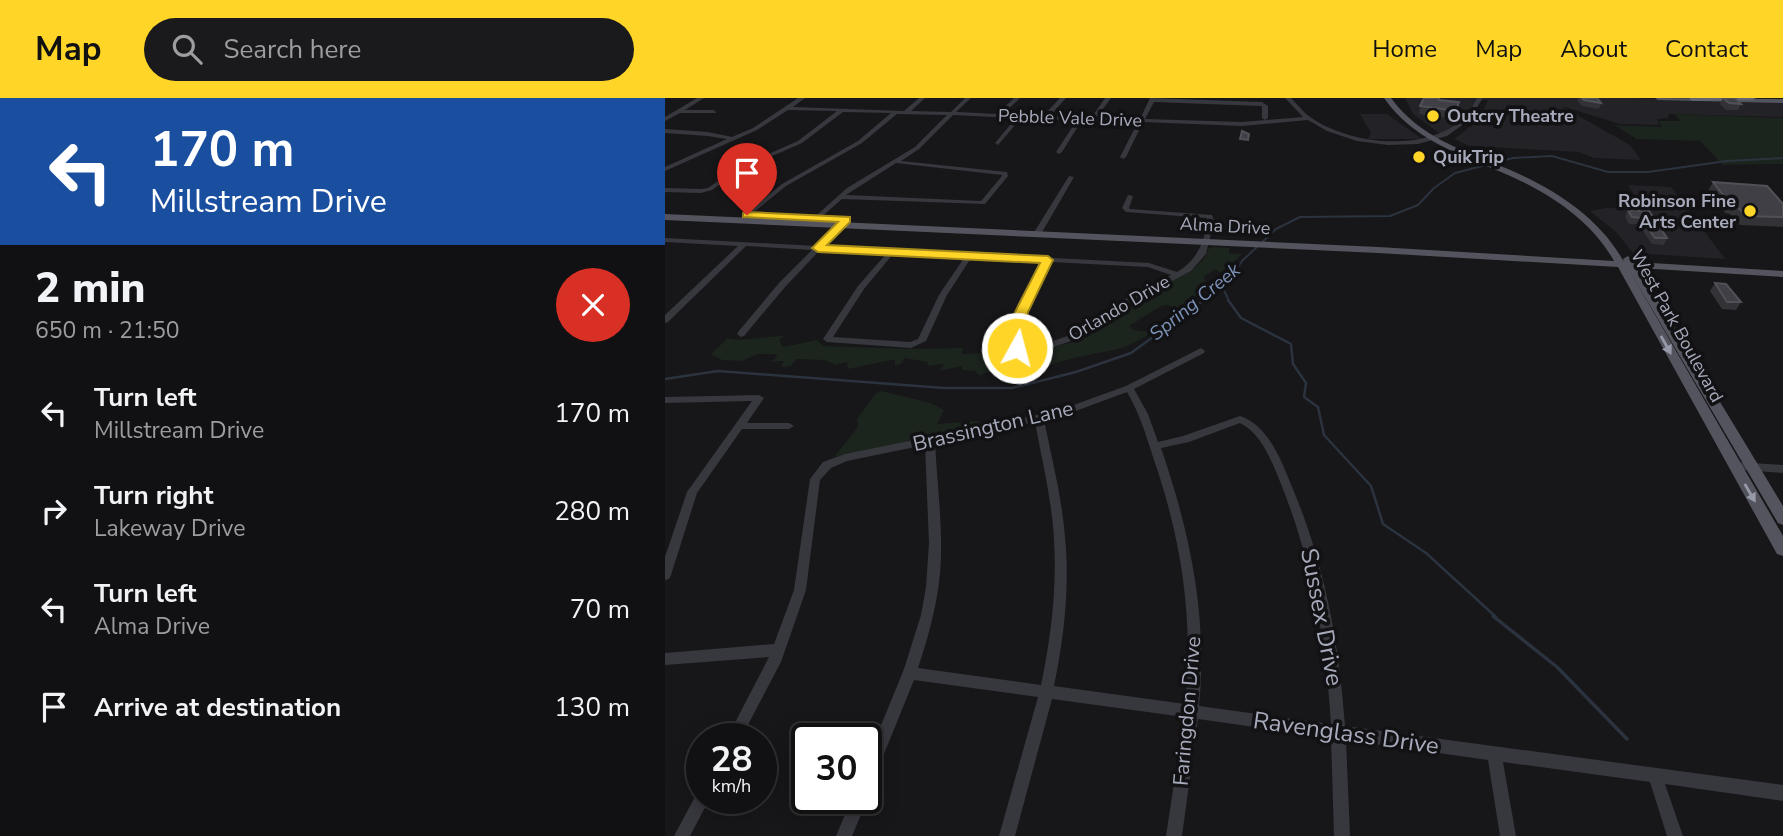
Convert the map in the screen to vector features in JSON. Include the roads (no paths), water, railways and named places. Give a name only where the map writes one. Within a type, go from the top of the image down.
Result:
[{"type":"highway","points":[[1692,99],[1752,98]]},
{"type":"main road","name":"West Park Boulevard","points":[[1387,98],[1404,118],[1439,138],[1538,184],[1599,233],[1624,262],[1783,519]]},
{"type":"main road","name":"West Park Boulevard","points":[[1395,98],[1410,116],[1439,138],[1478,157]]},
{"type":"main road","points":[[1658,98],[1783,101]]},
{"type":"main road","points":[[1453,135],[1456,145]]},
{"type":"main road","name":"Alma Drive","points":[[665,211],[744,218]]},
{"type":"main road","name":"Alma Drive","points":[[665,217],[843,222],[1341,245],[1737,268],[1783,267]]},
{"type":"main road","name":"West Park Boulevard","points":[[1624,262],[1734,466],[1783,550]]},
{"type":"main road","name":"Alma Drive","points":[[1737,268],[1783,274]]},
{"type":"street","points":[[665,119],[701,98]]},
{"type":"street","points":[[665,169],[733,139],[802,98]]},
{"type":"street","points":[[906,112],[922,98]]},
{"type":"street","points":[[813,221],[839,197],[919,147],[968,98]]},
{"type":"street","points":[[999,116],[1017,98]]},
{"type":"street","points":[[1046,117],[1063,98]]},
{"type":"street","points":[[1093,119],[1108,98]]},
{"type":"street","points":[[1288,98],[1297,110],[1340,134],[1371,141],[1410,143],[1453,135],[1481,113],[1483,99]]},
{"type":"street","points":[[1123,157],[1152,99],[1262,104],[1265,106],[1265,118]]},
{"type":"street","points":[[1439,138],[1470,121],[1483,99]]},
{"type":"street","points":[[1202,123],[1208,102]]},
{"type":"street","name":"Pebble Vale Drive","points":[[787,108],[1202,123],[1261,124],[1311,118]]},
{"type":"street","points":[[665,190],[710,189],[739,169],[800,142],[842,110]]},
{"type":"street","points":[[680,111],[714,111]]},
{"type":"street","points":[[744,218],[784,185],[860,142],[896,112]]},
{"type":"street","points":[[998,143],[1020,116]]},
{"type":"street","points":[[1059,152],[1080,118]]},
{"type":"street","points":[[665,131],[733,139]]},
{"type":"street","points":[[839,197],[983,203],[1005,176],[1005,173],[897,162]]},
{"type":"street","points":[[1039,231],[1071,177]]},
{"type":"street","points":[[1130,196],[1125,208],[1128,211],[1210,216],[1207,240]]},
{"type":"street","points":[[741,334],[782,285],[843,222]]},
{"type":"street","name":"Orlando Drive","points":[[1048,260],[1021,312],[1017,348],[1051,345],[1079,335],[1130,300],[1195,262],[1207,240]]},
{"type":"street","points":[[667,242],[1149,265],[1177,274]]},
{"type":"street","points":[[665,320],[744,244]]},
{"type":"street","points":[[891,252],[861,288],[827,339],[911,345],[922,341],[943,295],[969,256]]},
{"type":"street","name":"Brassington Lane","points":[[779,650],[800,590],[815,479],[827,465],[845,458],[1068,411],[1129,388],[1201,351]]},
{"type":"street","name":"Faringdon Drive","points":[[1129,388],[1141,408],[1155,446],[1180,522],[1189,566],[1195,657],[1191,712],[1174,836]]},
{"type":"street","points":[[665,400],[759,398],[692,492],[665,575]]},
{"type":"street","points":[[1007,836],[1048,692],[1058,634],[1059,538],[1039,419]]},
{"type":"street","name":"Sussex Drive","points":[[1155,446],[1192,437],[1240,419],[1255,428],[1275,462],[1311,547],[1326,610],[1334,660],[1340,731],[1342,836]]},
{"type":"street","points":[[739,426],[789,426]]},
{"type":"street","points":[[882,741],[909,673],[923,627],[935,558],[930,440]]},
{"type":"street","points":[[1734,466],[1783,470]]},
{"type":"street","points":[[665,659],[779,650]]},
{"type":"street","points":[[742,723],[779,650]]},
{"type":"street","name":"Ravenglass Drive","points":[[909,673],[1783,793]]},
{"type":"street","points":[[1495,753],[1508,836]]},
{"type":"street","points":[[1655,776],[1675,836]]},
{"type":"street","points":[[682,836],[694,814]]},
{"type":"street","points":[[844,836],[853,814]]},
{"type":"waterway","name":"Spring Creek","points":[[1222,286],[1229,281],[1242,261],[1276,229],[1300,217],[1390,216],[1418,205],[1434,188],[1455,173],[1513,158],[1552,156],[1608,172],[1648,172],[1727,161],[1783,158]]},
{"type":"waterway","name":"Spring Creek","points":[[1201,301],[1222,286]]},
{"type":"waterway","points":[[1222,286],[1229,301]]},
{"type":"waterway","name":"Spring Creek","points":[[665,379],[718,371],[944,388],[1012,388],[1076,372],[1131,353],[1204,300]]},
{"type":"waterway","points":[[1228,300],[1241,318],[1291,344],[1293,364],[1306,383],[1304,397],[1318,407],[1324,435],[1371,486],[1383,524],[1426,553],[1496,617]]},
{"type":"waterway","points":[[1493,616],[1557,667],[1627,739]]},
{"type":"place","name":"Outcry Theatre","points":[[1433,116]]},
{"type":"place","name":"QuikTrip","points":[[1419,157]]},
{"type":"place","name":"Robinson Fine Arts Center","points":[[1750,211]]}]
